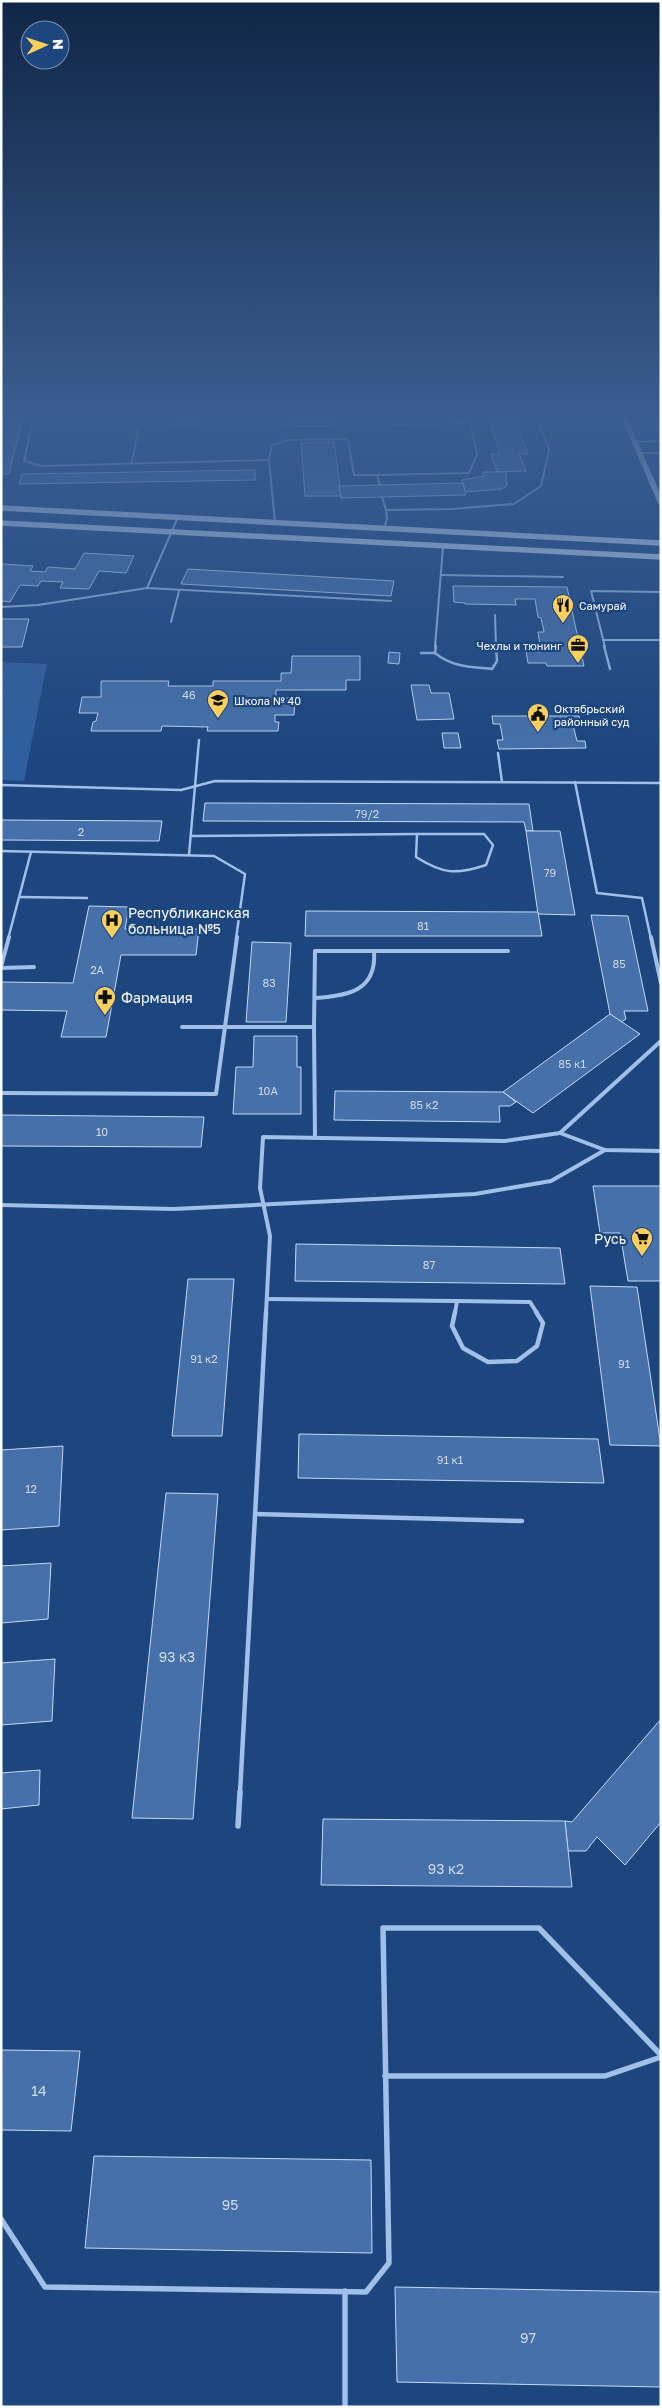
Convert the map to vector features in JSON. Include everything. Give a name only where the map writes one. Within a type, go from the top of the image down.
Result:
[{"type":"main road","points":[[158,531],[661,557]]},
{"type":"main road","points":[[431,531],[661,543]]},
{"type":"lane","points":[[147,588],[170,532]]},
{"type":"lane","points":[[435,653],[443,547]]},
{"type":"lane","points":[[441,575],[563,577]]},
{"type":"lane","points":[[1,607],[39,606],[123,590],[147,588],[391,601]]},
{"type":"lane","points":[[171,622],[179,591]]},
{"type":"lane","points":[[610,670],[591,591],[661,592]]},
{"type":"lane","points":[[421,652],[435,653],[444,663],[462,667],[492,669],[498,661],[495,615]]},
{"type":"lane","points":[[604,640],[661,640]]},
{"type":"lane","points":[[189,855],[199,740]]},
{"type":"lane","points":[[498,752],[502,782]]},
{"type":"lane","points":[[1,785],[181,790],[215,781],[661,783]]},
{"type":"lane","points":[[575,782],[597,893],[642,898],[661,983]]},
{"type":"lane","points":[[191,836],[417,834],[484,834],[493,845],[486,865],[461,873],[436,870],[416,857],[417,834]]},
{"type":"lane","points":[[1,851],[214,856],[245,874],[216,1094],[1,1093]]},
{"type":"lane","points":[[32,852],[1,967],[34,967]]},
{"type":"lane","points":[[20,897],[88,898]]},
{"type":"lane","points":[[315,1138],[315,951],[508,952]]},
{"type":"lane","points":[[315,998],[337,997],[357,990],[371,979],[377,965],[374,951]]},
{"type":"lane","points":[[182,1027],[314,1027]]},
{"type":"lane","points":[[560,1133],[661,1041]]},
{"type":"lane","points":[[238,1826],[270,1236],[260,1188],[263,1137],[505,1141],[560,1133],[605,1150],[661,1151]]},
{"type":"lane","points":[[1,1205],[174,1209],[475,1194],[551,1181],[605,1150]]},
{"type":"lane","points":[[267,1299],[457,1301],[530,1302],[543,1323],[538,1346],[517,1361],[488,1362],[464,1348],[452,1326],[457,1301]]},
{"type":"lane","points":[[255,1514],[522,1521]]},
{"type":"lane","points":[[1,2219],[45,2287],[366,2292],[389,2263],[385,2076],[383,1928],[539,1928],[661,2056],[605,2076],[385,2076]]},
{"type":"lane","points":[[345,2291],[345,2407]]},
{"type":"shaded area","points":[[1,662],[47,664],[24,781],[1,780]]},
{"type":"building","points":[[84,553],[134,556],[126,573],[99,571],[89,589],[60,588],[63,582],[41,581],[38,586],[20,585],[10,602],[1,601],[1,567],[3,564],[33,566],[30,571],[45,572],[48,567],[75,569]]},
{"type":"building","points":[[188,569],[394,581],[391,596],[181,584]]},
{"type":"building","points":[[453,586],[567,587],[584,666],[547,666],[546,663],[528,663],[526,651],[541,652],[538,632],[544,632],[541,618],[538,617],[535,599],[515,599],[516,605],[465,604],[454,602]]},
{"type":"building","points":[[1,619],[29,619],[22,647],[1,647]]},
{"type":"building","points":[[389,652],[400,653],[399,664],[388,663]]},
{"type":"building","points":[[292,656],[360,656],[360,680],[346,680],[346,690],[276,690],[276,698],[295,698],[294,715],[275,715],[275,722],[279,722],[278,731],[207,731],[208,727],[162,726],[161,731],[91,731],[98,713],[79,713],[82,697],[101,697],[101,681],[169,681],[168,686],[213,686],[213,681],[281,681],[281,673],[291,673]]},
{"type":"building","points":[[411,685],[429,685],[431,693],[449,693],[454,719],[417,720]]},
{"type":"building","name":"Октябрьский районный суд","points":[[492,716],[579,716],[581,725],[573,725],[577,741],[585,741],[586,748],[499,749],[497,740],[503,740],[500,724],[493,724]]},
{"type":"building","points":[[442,733],[458,733],[461,748],[444,748]]},
{"type":"building","points":[[205,803],[529,804],[533,831],[526,831],[524,822],[203,821]]},
{"type":"building","points":[[1,820],[162,821],[159,841],[1,840]]},
{"type":"building","points":[[526,831],[560,831],[575,915],[538,914]]},
{"type":"building","points":[[89,906],[129,907],[125,929],[199,929],[196,955],[121,955],[106,1037],[61,1037],[67,1011],[1,1010],[1,982],[73,983]]},
{"type":"building","points":[[306,911],[538,912],[542,936],[305,936]]},
{"type":"building","points":[[591,915],[628,916],[648,1011],[624,1011],[626,1019],[621,1022],[610,1014]]},
{"type":"building","points":[[252,942],[291,943],[286,1022],[246,1022]]},
{"type":"building","points":[[610,1014],[640,1034],[533,1113],[503,1092]]},
{"type":"building","points":[[254,1036],[297,1036],[297,1067],[301,1067],[301,1114],[233,1114],[236,1067],[253,1067]]},
{"type":"building","points":[[335,1091],[503,1092],[516,1102],[510,1106],[499,1106],[500,1122],[334,1120]]},
{"type":"building","points":[[1,1115],[204,1117],[201,1147],[1,1146]]},
{"type":"building","name":"Русь","points":[[593,1186],[661,1186],[661,1281],[628,1281],[620,1233],[600,1233]]},
{"type":"building","points":[[296,1244],[560,1248],[565,1284],[295,1281]]},
{"type":"building","points":[[188,1279],[234,1279],[222,1436],[172,1436]]},
{"type":"building","points":[[590,1286],[637,1287],[661,1446],[610,1445]]},
{"type":"building","points":[[299,1434],[598,1439],[604,1483],[298,1478]]},
{"type":"building","points":[[63,1446],[59,1526],[1,1530],[1,1450]]},
{"type":"building","points":[[166,1493],[218,1494],[193,1819],[132,1818]]},
{"type":"building","points":[[51,1563],[48,1619],[1,1623],[1,1566]]},
{"type":"building","points":[[55,1659],[52,1721],[1,1725],[1,1663]]},
{"type":"building","points":[[661,1719],[661,1822],[625,1865],[597,1837],[586,1851],[568,1851],[565,1821],[572,1822]]},
{"type":"building","points":[[40,1770],[39,1805],[1,1809],[1,1773]]},
{"type":"building","points":[[323,1819],[565,1821],[572,1887],[321,1885]]},
{"type":"building","points":[[1,2050],[80,2051],[71,2131],[1,2130]]},
{"type":"building","points":[[94,2156],[371,2160],[372,2253],[85,2248]]},
{"type":"building","points":[[395,2287],[661,2292],[661,2387],[397,2382]]},
{"type":"place","name":"Самурай","points":[[563,624]]},
{"type":"place","name":"Чехлы и тюнинг","points":[[578,664]]},
{"type":"place","name":"Школа № 40","points":[[218,719]]},
{"type":"place","name":"Октябрьский районный суд","points":[[538,733]]},
{"type":"place","name":"Республиканская больница №5","points":[[112,939]]},
{"type":"place","name":"Фармация","points":[[105,1016]]},
{"type":"place","name":"Русь","points":[[642,1257]]}]
